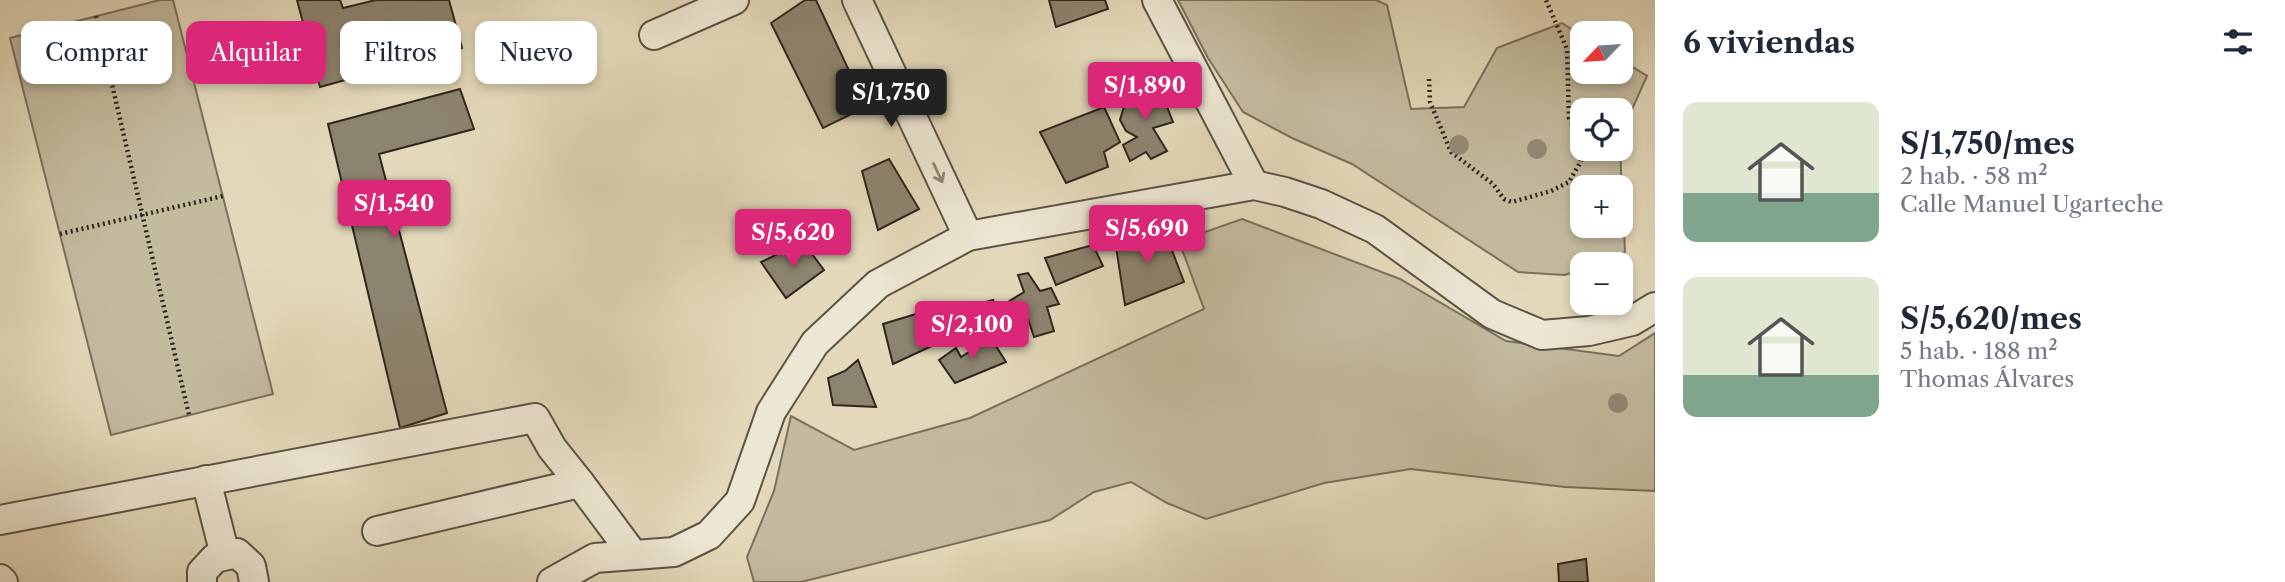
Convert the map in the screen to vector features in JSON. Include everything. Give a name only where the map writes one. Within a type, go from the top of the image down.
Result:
[{"type":"street","points":[[654,35],[734,0]]},
{"type":"street","points":[[857,0],[968,236]]},
{"type":"street","points":[[1157,0],[1254,186]]},
{"type":"street","points":[[552,582],[595,558],[632,553],[674,552],[709,535],[740,501],[771,412],[815,343],[878,284],[968,236],[1254,186],[1285,192],[1321,204],[1375,229],[1492,314],[1542,335],[1589,331],[1632,321],[1655,307]]},
{"type":"street","points":[[0,520],[534,418],[552,448],[632,553]]},
{"type":"street","points":[[206,480],[225,555]]},
{"type":"street","points":[[377,531],[580,483]]},
{"type":"street","points":[[202,582],[202,572],[215,558],[237,553],[251,566],[254,582]]},
{"type":"path","points":[[1429,79],[1430,102],[1451,152],[1493,184],[1504,199],[1512,202],[1541,196],[1569,182],[1581,161],[1574,127],[1569,118],[1567,48],[1546,0]]},
{"type":"path","points":[[96,16],[190,415]]},
{"type":"path","points":[[60,234],[223,197]]},
{"type":"shaded area","points":[[160,0],[173,0],[186,51],[186,84],[194,84],[273,394],[111,435],[22,84],[172,84],[172,21],[77,21]]},
{"type":"shaded area","points":[[1178,0],[1376,0],[1387,5],[1411,109],[1464,107],[1497,48],[1562,23],[1570,28],[1570,84],[1633,84],[1633,67],[1647,76],[1633,107],[1633,98],[1570,98],[1570,161],[1621,161],[1621,175],[1570,175],[1570,238],[1624,238],[1625,252],[1570,252],[1570,273],[1565,275],[1518,272],[1352,164],[1292,138],[1243,112],[1208,58]]},
{"type":"shaded area","points":[[21,35],[21,81],[10,38]]},
{"type":"shaded area","points":[[1242,219],[1400,279],[1506,341],[1619,356],[1655,333],[1655,491],[1565,487],[1411,469],[1324,483],[1206,519],[1167,503],[1131,482],[1094,492],[1050,520],[801,582],[754,582],[747,557],[774,491],[791,416],[854,450],[970,418],[1204,309],[1179,241]]},
{"type":"building","points":[[297,0],[340,0],[343,8],[376,0],[449,0],[455,21],[340,21],[340,82],[320,87],[319,84],[326,84],[326,21],[303,21]]},
{"type":"building","points":[[805,0],[816,0],[866,107],[823,128],[771,23]]},
{"type":"building","points":[[1049,0],[1105,0],[1108,9],[1056,27]]},
{"type":"building","points":[[1156,79],[1173,122],[1153,128],[1167,151],[1151,159],[1146,152],[1130,161],[1123,145],[1137,137],[1126,131],[1120,120],[1125,103]]},
{"type":"building","points":[[460,89],[474,129],[379,154],[447,413],[400,428],[328,124]]},
{"type":"building","points":[[1104,107],[1120,142],[1104,152],[1108,167],[1066,183],[1040,132]]},
{"type":"building","points":[[889,159],[919,209],[878,230],[862,171]]},
{"type":"building","points":[[1162,224],[1184,282],[1125,305],[1116,247]]},
{"type":"building","points":[[803,242],[824,270],[786,298],[761,262]]},
{"type":"building","points":[[1093,245],[1103,266],[1056,285],[1045,258]]},
{"type":"building","points":[[1028,273],[1040,291],[1051,288],[1059,304],[1047,307],[1054,331],[1034,337],[1028,319],[1017,323],[1008,302],[1024,292],[1018,275]]},
{"type":"building","points":[[993,300],[1004,322],[983,331],[980,318],[947,332],[940,315]]},
{"type":"building","points":[[916,314],[936,344],[893,364],[883,324]]},
{"type":"building","points":[[991,338],[1006,362],[955,383],[939,360],[956,348],[961,357]]},
{"type":"building","points":[[858,360],[876,407],[833,405],[828,378],[845,371]]},
{"type":"building","points":[[1586,559],[1588,582],[1559,582],[1558,564]]}]
